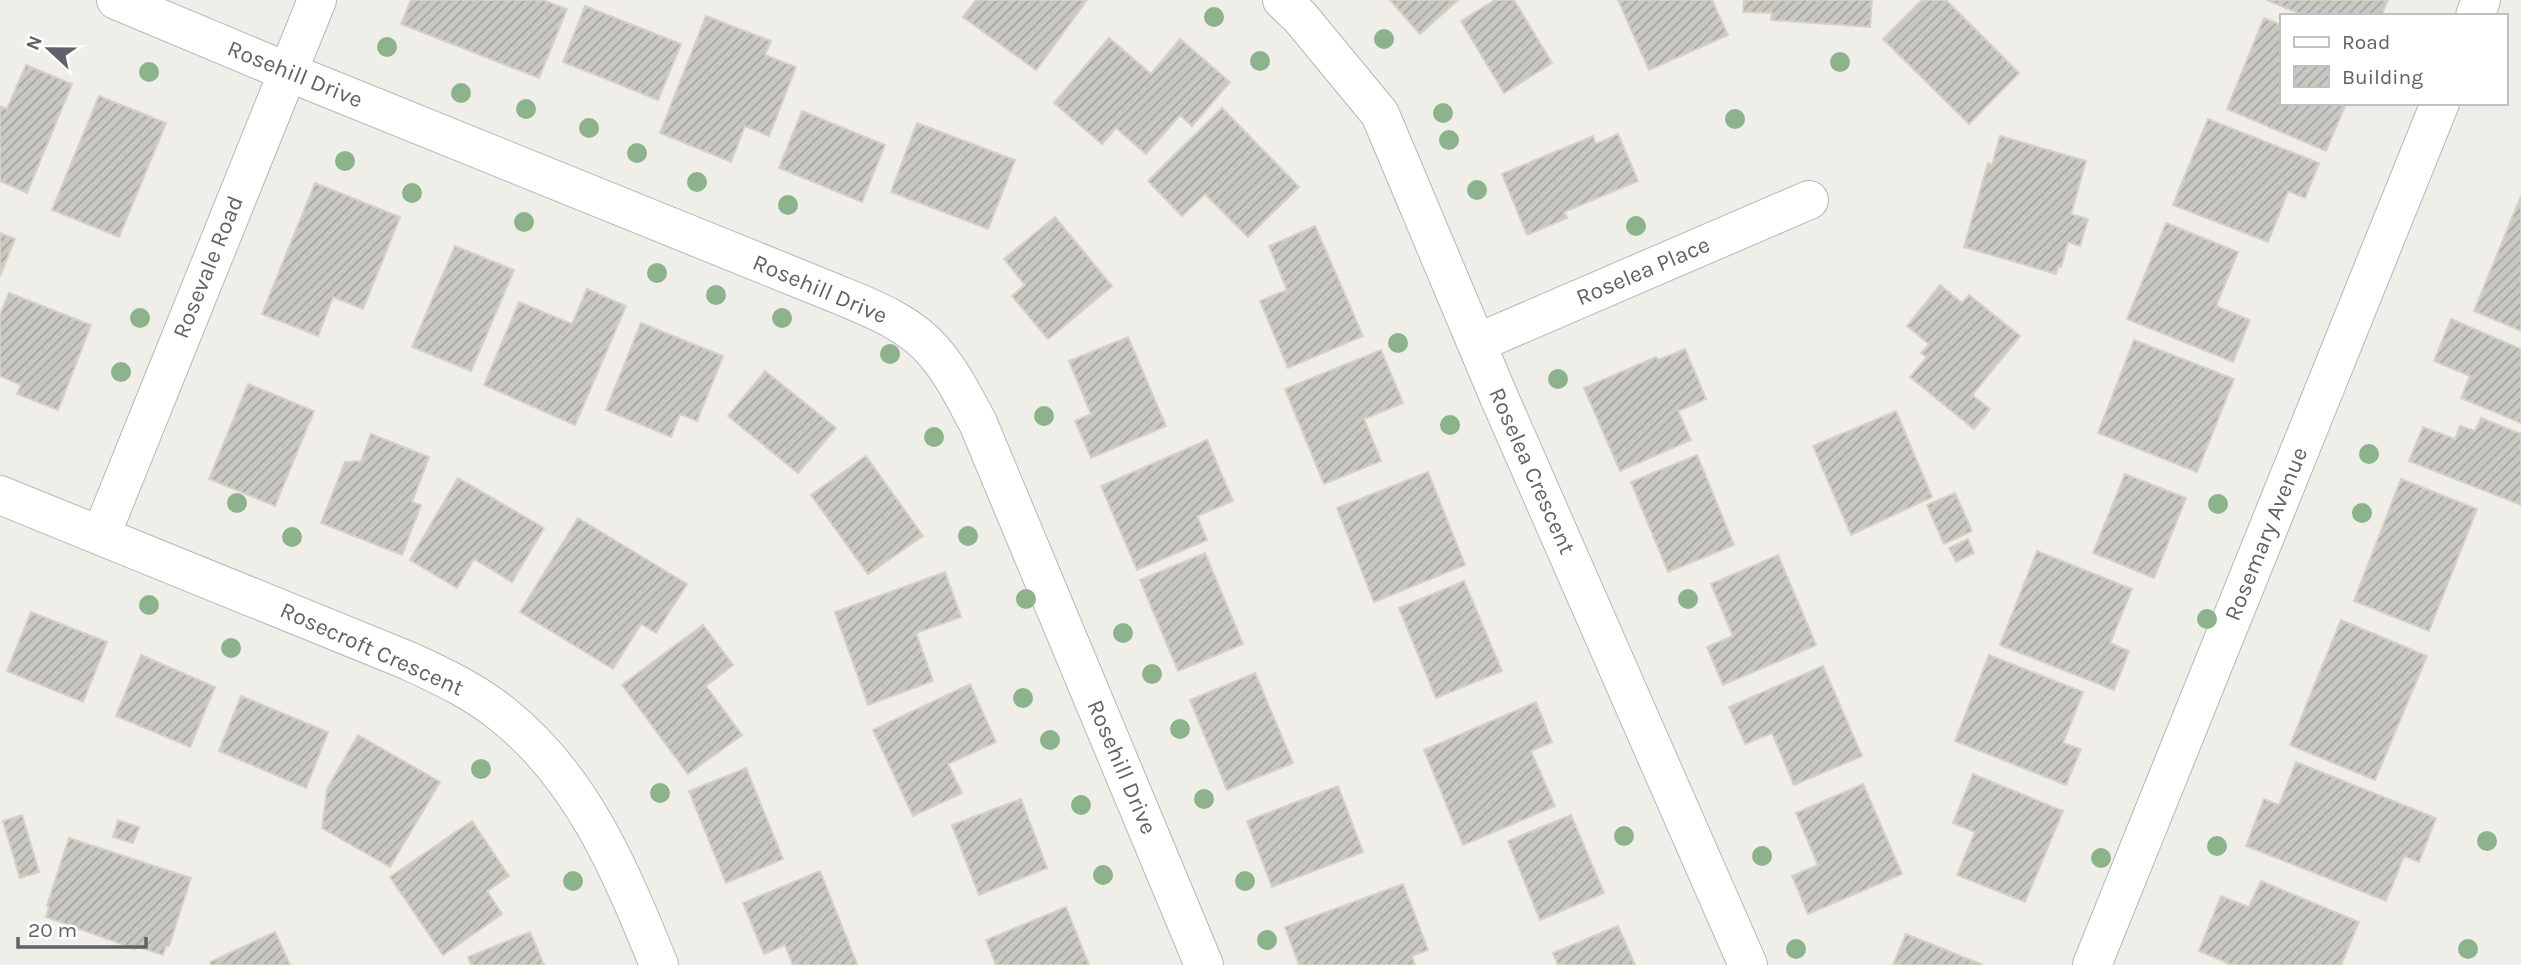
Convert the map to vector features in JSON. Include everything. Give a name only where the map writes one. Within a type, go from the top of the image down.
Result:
[{"type":"street","name":"Rosehill Drive","points":[[116,0],[884,314],[934,351],[978,423],[1203,965]]},
{"type":"street","name":"Rosevale Road","points":[[101,535],[317,0]]},
{"type":"street","name":"Roselea Crescent","points":[[1282,0],[1300,17],[1380,114],[1748,965]]},
{"type":"street","name":"Rosemary Avenue","points":[[2092,965],[2439,105]]},
{"type":"street","name":"Roselea Place","points":[[1477,342],[1809,200]]},
{"type":"street","name":"Rosecroft Crescent","points":[[0,495],[418,665],[462,687],[502,713],[537,747],[581,800],[608,848],[659,965]]},
{"type":"building","points":[[411,0],[543,0],[567,9],[539,78],[401,24]]},
{"type":"building","points":[[976,0],[1087,0],[1036,70],[963,17]]},
{"type":"building","points":[[1390,0],[1458,0],[1420,34]]},
{"type":"building","points":[[1495,0],[1514,0],[1552,63],[1504,93],[1461,21]]},
{"type":"building","points":[[1618,0],[1712,0],[1728,35],[1649,70]]},
{"type":"building","points":[[1744,0],[1872,0],[1870,27],[1771,20],[1772,13],[1743,12]]},
{"type":"building","points":[[1922,0],[1946,0],[2019,73],[1969,124],[1883,39]]},
{"type":"building","points":[[2267,0],[2388,0],[2382,14],[2300,14]]},
{"type":"building","points":[[585,6],[681,44],[658,100],[563,62]]},
{"type":"building","points":[[706,16],[771,41],[765,55],[796,67],[769,136],[745,126],[731,162],[660,133]]},
{"type":"building","points":[[2264,18],[2280,25],[2280,105],[2345,106],[2326,151],[2227,109]]},
{"type":"building","points":[[1109,38],[1151,74],[1180,39],[1230,82],[1192,126],[1180,115],[1146,154],[1116,128],[1102,144],[1054,103]]},
{"type":"building","points":[[26,65],[72,84],[27,193],[0,181],[0,106],[7,109]]},
{"type":"building","points":[[99,96],[166,123],[119,237],[52,210]]},
{"type":"building","points":[[1222,108],[1299,187],[1248,237],[1205,194],[1182,216],[1148,181]]},
{"type":"building","points":[[802,111],[885,145],[862,202],[779,168]]},
{"type":"building","points":[[2208,119],[2319,163],[2305,198],[2288,191],[2268,242],[2173,205]]},
{"type":"building","points":[[917,123],[1015,160],[988,229],[891,192]]},
{"type":"building","points":[[1618,134],[1638,181],[1564,212],[1567,218],[1527,235],[1502,174],[1593,136],[1596,144]]},
{"type":"building","points":[[2000,136],[2086,161],[2071,214],[2088,219],[2080,246],[2068,242],[2061,267],[2059,266],[2056,274],[1964,247],[1988,163],[1992,165]]},
{"type":"building","points":[[315,183],[400,217],[363,309],[333,297],[318,336],[262,314]]},
{"type":"building","points":[[2521,196],[2521,331],[2474,311]]},
{"type":"building","points":[[1055,217],[1112,286],[1048,339],[1012,296],[1025,285],[1004,259]]},
{"type":"building","points":[[2166,223],[2238,252],[2216,306],[2250,320],[2233,362],[2127,319]]},
{"type":"building","points":[[1315,226],[1363,336],[1288,368],[1260,301],[1287,290],[1269,246]]},
{"type":"building","points":[[0,233],[15,239],[0,276]]},
{"type":"building","points":[[455,246],[514,270],[471,371],[412,347]]},
{"type":"building","points":[[1940,285],[1962,303],[1969,295],[2020,336],[1972,395],[1990,409],[1974,429],[1910,377],[1927,357],[1921,353],[1929,344],[1907,326]]},
{"type":"building","points":[[587,289],[626,306],[575,425],[484,385],[519,302],[572,324]]},
{"type":"building","points":[[9,293],[91,325],[58,410],[17,394],[21,385],[0,376],[0,315]]},
{"type":"building","points":[[2451,319],[2521,349],[2521,423],[2461,398],[2470,376],[2434,361]]},
{"type":"building","points":[[641,323],[723,356],[697,421],[680,414],[671,437],[606,410]]},
{"type":"building","points":[[1128,337],[1166,426],[1091,458],[1075,421],[1091,414],[1069,361]]},
{"type":"building","points":[[2134,340],[2234,379],[2197,472],[2098,433]]},
{"type":"building","points":[[1685,349],[1706,399],[1678,411],[1691,440],[1620,471],[1584,388],[1656,357],[1658,360]]},
{"type":"building","points":[[1381,350],[1403,403],[1364,419],[1381,461],[1324,484],[1285,389]]},
{"type":"building","points":[[765,371],[836,428],[798,473],[728,416]]},
{"type":"building","points":[[248,384],[314,411],[275,506],[209,479]]},
{"type":"building","points":[[1896,411],[1932,497],[1851,535],[1813,446]]},
{"type":"building","points":[[2481,418],[2521,434],[2521,505],[2409,461],[2423,427],[2455,439],[2460,426],[2475,431]]},
{"type":"building","points":[[371,434],[429,457],[412,502],[421,505],[402,555],[321,523],[345,462],[361,461]]},
{"type":"building","points":[[1207,440],[1233,501],[1197,516],[1207,540],[1137,570],[1101,486]]},
{"type":"building","points":[[1697,455],[1734,545],[1668,572],[1631,482]]},
{"type":"building","points":[[866,456],[923,536],[868,574],[811,495]]},
{"type":"building","points":[[1428,472],[1465,565],[1374,602],[1337,508]]},
{"type":"building","points":[[2125,474],[2186,498],[2154,578],[2093,553]]},
{"type":"building","points":[[458,478],[544,528],[512,582],[474,559],[457,588],[410,560]]},
{"type":"building","points":[[2401,479],[2477,509],[2429,631],[2354,601]]},
{"type":"building","points":[[1955,493],[1972,531],[1944,544],[1927,505]]},
{"type":"building","points":[[578,518],[687,584],[656,633],[641,624],[613,669],[520,612]]},
{"type":"building","points":[[1968,539],[1974,553],[1956,562],[1949,548]]},
{"type":"building","points":[[2037,551],[2132,589],[2110,643],[2129,651],[2114,690],[2000,645]]},
{"type":"building","points":[[1205,553],[1243,644],[1178,671],[1140,580]]},
{"type":"building","points":[[1778,555],[1816,645],[1723,685],[1707,647],[1733,636],[1711,584]]},
{"type":"building","points":[[945,572],[961,617],[916,633],[933,681],[868,705],[835,612]]},
{"type":"building","points":[[1464,581],[1502,671],[1436,698],[1399,608]]},
{"type":"building","points":[[31,612],[107,642],[83,702],[7,671]]},
{"type":"building","points":[[2341,620],[2427,656],[2375,780],[2290,745]]},
{"type":"building","points":[[703,625],[733,665],[706,686],[742,735],[688,774],[622,685]]},
{"type":"building","points":[[141,655],[215,687],[190,747],[116,716]]},
{"type":"building","points":[[1989,655],[2083,692],[2063,743],[2081,749],[2066,785],[1955,741]]},
{"type":"building","points":[[1823,666],[1862,756],[1794,785],[1772,733],[1745,744],[1729,707]]},
{"type":"building","points":[[1255,673],[1293,763],[1227,790],[1190,700]]},
{"type":"building","points":[[970,684],[996,742],[948,764],[962,793],[913,816],[873,730]]},
{"type":"building","points":[[241,696],[328,732],[306,788],[219,751]]},
{"type":"building","points":[[1536,702],[1552,742],[1531,751],[1555,806],[1463,845],[1424,750]]},
{"type":"building","points":[[358,735],[440,782],[390,867],[322,828],[327,789]]},
{"type":"building","points":[[2296,762],[2436,818],[2419,862],[2404,856],[2386,901],[2246,846],[2264,799],[2279,805]]},
{"type":"building","points":[[746,768],[783,859],[726,883],[689,791]]},
{"type":"building","points":[[1973,774],[2063,811],[2025,902],[1957,875],[1975,832],[1953,823]]},
{"type":"building","points":[[1863,784],[1902,874],[1808,914],[1792,876],[1818,865],[1796,813]]},
{"type":"building","points":[[1338,786],[1363,852],[1272,887],[1247,821]]},
{"type":"building","points":[[1021,799],[1047,868],[979,895],[952,825]]},
{"type":"building","points":[[22,815],[39,872],[20,878],[3,821]]},
{"type":"building","points":[[1571,815],[1604,893],[1540,920],[1508,841]]},
{"type":"building","points":[[118,820],[139,827],[133,843],[113,837]]},
{"type":"building","points":[[472,821],[509,876],[487,891],[502,914],[443,955],[390,877]]},
{"type":"building","points":[[69,838],[191,878],[169,946],[166,946],[163,955],[136,946],[135,949],[46,917],[47,906]]},
{"type":"building","points":[[820,871],[857,964],[793,965],[785,945],[764,954],[743,903]]},
{"type":"building","points":[[2261,881],[2359,922],[2341,965],[2232,965],[2199,951],[2221,896],[2249,907]]},
{"type":"building","points":[[1403,884],[1428,950],[1412,956],[1415,965],[1299,965],[1285,927]]},
{"type":"building","points":[[1066,907],[1089,965],[996,965],[986,940]]},
{"type":"building","points":[[1618,926],[1635,965],[1558,965],[1553,953]]},
{"type":"building","points":[[275,932],[290,965],[211,965],[210,962]]},
{"type":"building","points":[[530,932],[544,965],[471,965],[468,957]]},
{"type":"building","points":[[1906,934],[1983,965],[1893,965]]}]
